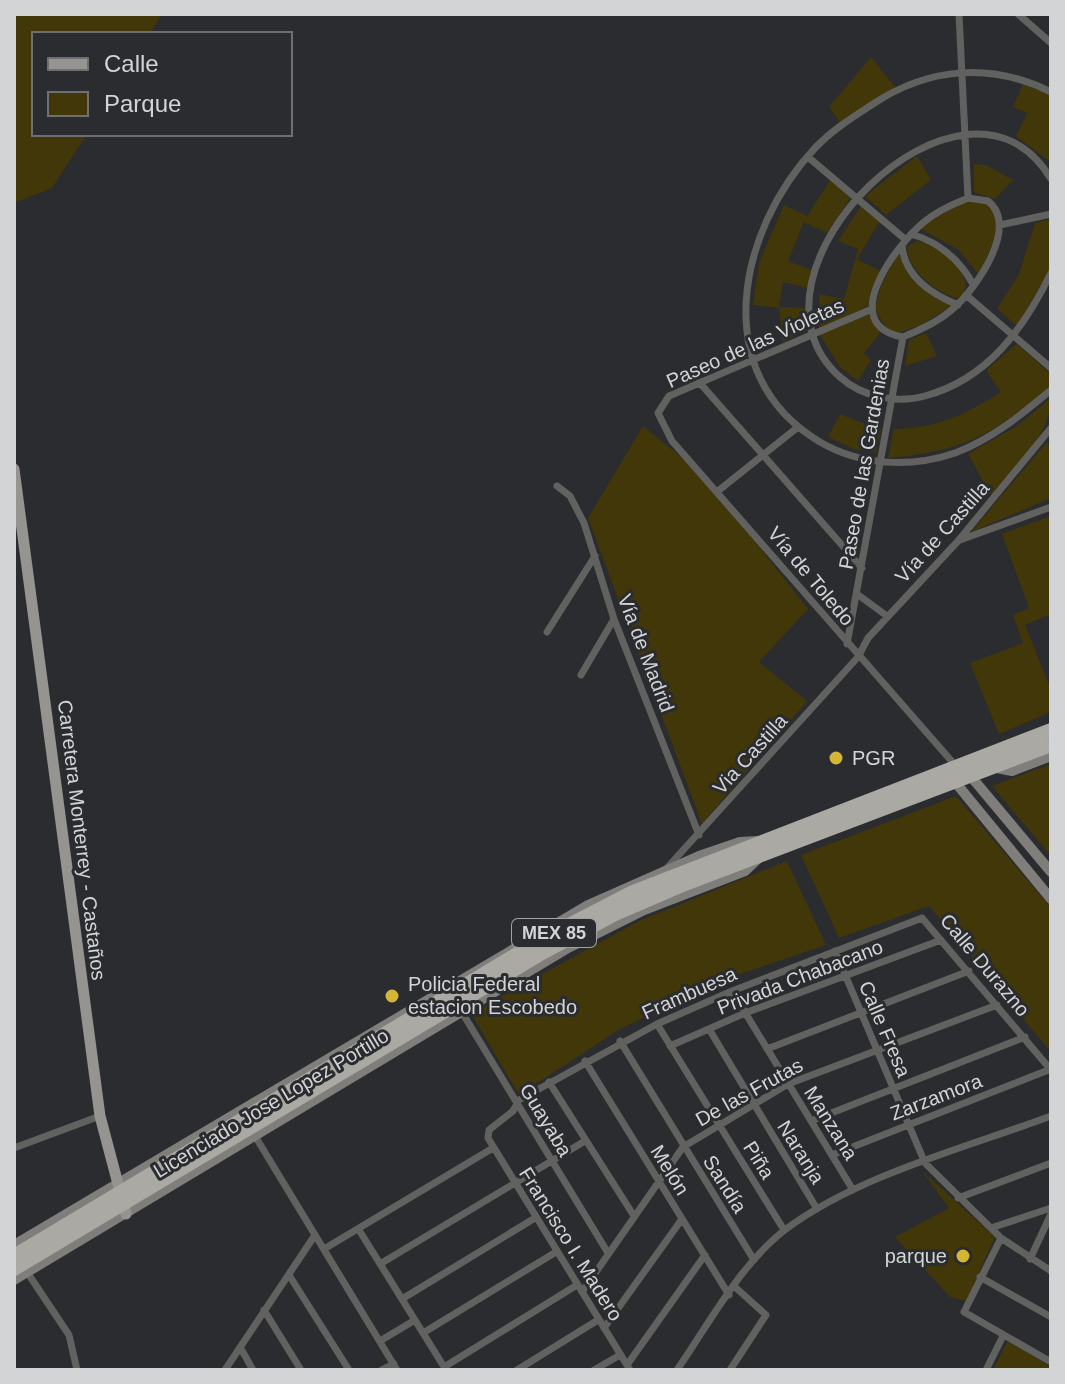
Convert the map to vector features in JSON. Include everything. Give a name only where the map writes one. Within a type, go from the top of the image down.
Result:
[{"type":"highway","name":"Licenciado Jose Lopez Portillo","points":[[14,1256],[362,1054],[459,1007],[615,914],[949,764],[1051,730]]},
{"type":"highway","name":"Licenciado Jose Lopez Portillo","points":[[20,1270],[540,940],[608,903],[677,872],[761,849],[954,784],[1051,745]]},
{"type":"main road","name":"Carretera Monterrey - Castaños","points":[[14,469],[100,1116],[126,1214]]},
{"type":"street","points":[[959,14],[968,198]]},
{"type":"street","points":[[1018,14],[1051,43]]},
{"type":"street","points":[[1051,92],[1018,77],[962,71],[927,78],[897,89],[830,134],[808,157],[777,204],[754,259],[745,299],[752,360],[771,396],[798,427],[842,453],[879,462],[934,459],[973,445],[1012,422],[1051,390]]},
{"type":"street","points":[[1051,179],[1036,158],[1011,142],[965,134],[905,157],[856,199],[815,272],[810,301],[812,336],[824,359],[840,378],[858,389],[891,399],[941,390],[980,368],[1014,337],[1051,273]]},
{"type":"street","points":[[808,157],[906,240],[942,248],[959,263],[973,284]]},
{"type":"street","points":[[968,198],[982,199],[993,205],[1000,225],[992,252],[958,305],[903,337],[878,325],[872,309],[881,276],[906,240],[934,214],[968,198]]},
{"type":"street","points":[[1000,225],[1051,214]]},
{"type":"street","points":[[906,240],[904,261],[919,281],[958,305]]},
{"type":"street","points":[[966,295],[1051,368]]},
{"type":"street","name":"Paseo de las Violetas","points":[[658,413],[669,396],[872,309]]},
{"type":"street","name":"Paseo de las Gardenias","points":[[847,644],[903,337]]},
{"type":"street","points":[[699,382],[862,568]]},
{"type":"street","name":"Vía de Toledo","points":[[658,413],[672,441],[949,764]]},
{"type":"street","points":[[718,491],[798,427]]},
{"type":"street","points":[[1048,432],[1051,444]]},
{"type":"street","name":"Vía de Castilla","points":[[858,657],[868,638],[958,541],[1048,432]]},
{"type":"street","name":"Vía de Madrid","points":[[557,486],[570,496],[579,509],[614,619],[699,835]]},
{"type":"street","points":[[958,541],[1051,507]]},
{"type":"street","points":[[547,632],[595,556]]},
{"type":"street","points":[[857,594],[887,616]]},
{"type":"street","points":[[581,675],[614,619]]},
{"type":"street","name":"Via Castilla","points":[[665,870],[858,657]]},
{"type":"street","points":[[992,767],[1012,771],[1051,756]]},
{"type":"street","points":[[949,764],[972,776],[1051,872]]},
{"type":"street","points":[[949,764],[954,784],[1051,899]]},
{"type":"street","name":"Licenciado Jose Lopez Portillo","points":[[14,1245],[536,934],[616,890],[740,842],[761,849]]},
{"type":"street","name":"Calle Durazno","points":[[924,918],[1051,1070]]},
{"type":"street","name":"Frambuesa","points":[[487,1133],[510,1113],[517,1102],[620,1041],[732,991],[924,918]]},
{"type":"street","name":"Privada Chabacano","points":[[670,1046],[745,1013],[941,940]]},
{"type":"street","name":"Calle Fresa","points":[[835,951],[925,1163],[1001,1238],[1051,1271]]},
{"type":"street","points":[[767,1049],[969,971]]},
{"type":"street","name":"Manzana","points":[[732,991],[853,1190]]},
{"type":"street","name":"De las Frutas","points":[[579,1288],[608,1253],[683,1147],[788,1084],[997,1005]]},
{"type":"street","name":"Licenciado Jose Lopez Portillo","points":[[14,1280],[20,1270],[83,1240],[459,1007]]},
{"type":"street","name":"Guayaba","points":[[459,1007],[608,1253]]},
{"type":"street","name":"Piña","points":[[657,1024],[784,1230]]},
{"type":"street","name":"Naranja","points":[[709,1029],[817,1209]]},
{"type":"street","points":[[811,1121],[1025,1037]]},
{"type":"street","name":"Sandía","points":[[620,1041],[754,1260]]},
{"type":"street","name":"Melón","points":[[585,1061],[729,1295]]},
{"type":"street","name":"Zarzamora","points":[[832,1155],[1051,1070]]},
{"type":"street","points":[[549,1082],[634,1216]]},
{"type":"street","points":[[14,1148],[100,1116]]},
{"type":"street","points":[[677,1370],[754,1260],[784,1230],[853,1190],[1051,1116]]},
{"type":"street","name":"Francisco I. Madero","points":[[487,1133],[493,1148],[628,1368]]},
{"type":"street","points":[[255,1136],[395,1367],[382,1370]]},
{"type":"street","points":[[380,1264],[585,1141]]},
{"type":"street","points":[[324,1249],[493,1148]]},
{"type":"street","points":[[154,1161],[150,1168],[151,1181],[166,1190]]},
{"type":"street","points":[[958,1198],[1051,1163]]},
{"type":"street","points":[[991,1228],[1051,1208]]},
{"type":"street","points":[[68,1212],[86,1219],[88,1227],[83,1240]]},
{"type":"street","points":[[1030,1259],[1051,1214]]},
{"type":"street","points":[[402,1299],[535,1218]]},
{"type":"street","points":[[604,1328],[682,1219]]},
{"type":"street","points":[[359,1230],[445,1369],[579,1288]]},
{"type":"street","points":[[225,1370],[315,1235]]},
{"type":"street","points":[[1001,1238],[965,1304],[966,1314],[1051,1362]]},
{"type":"street","points":[[423,1333],[556,1252]]},
{"type":"street","points":[[628,1368],[705,1255]]},
{"type":"street","points":[[20,1270],[69,1335],[77,1370]]},
{"type":"street","points":[[289,1275],[349,1370]]},
{"type":"street","points":[[980,1277],[1051,1317]]},
{"type":"street","points":[[730,1370],[766,1315],[735,1287]]},
{"type":"street","points":[[264,1310],[301,1370]]},
{"type":"street","points":[[380,1341],[415,1320]]},
{"type":"street","points":[[517,1370],[598,1320]]},
{"type":"street","points":[[986,1370],[1003,1336]]},
{"type":"street","points":[[240,1347],[253,1370]]},
{"type":"street","points":[[594,1370],[620,1355]]},
{"type":"street","points":[[533,1360],[540,1370]]},
{"type":"green space","points":[[14,14],[162,14],[151,32],[32,32],[32,136],[86,136],[52,188],[14,203]]},
{"type":"green space","points":[[871,57],[895,87],[841,124],[829,107]]},
{"type":"green space","points":[[1023,84],[1051,95],[1050,162],[1016,136],[1027,113],[1013,107]]},
{"type":"green space","points":[[917,156],[931,180],[886,215],[865,196]]},
{"type":"green space","points":[[974,164],[986,165],[1013,180],[995,199],[974,192]]},
{"type":"green space","points":[[831,179],[851,197],[827,233],[804,222],[788,261],[812,270],[808,288],[783,282],[779,307],[806,308],[807,330],[783,342],[779,308],[753,305],[759,263],[784,205],[807,216]]},
{"type":"green space","points":[[968,199],[984,201],[998,218],[995,238],[979,275],[959,250],[919,228]]},
{"type":"green space","points":[[861,206],[879,222],[857,259],[880,271],[868,306],[819,330],[819,294],[844,299],[858,249],[838,241]]},
{"type":"green space","points":[[1051,219],[1049,271],[1017,326],[997,309],[1019,274],[1035,223]]},
{"type":"green space","points":[[916,241],[932,246],[954,263],[966,285],[962,296],[955,298],[947,295],[918,272],[907,247]]},
{"type":"green space","points":[[900,251],[910,275],[954,304],[921,325],[898,333],[885,327],[875,308],[882,283]]},
{"type":"green space","points":[[868,312],[880,333],[864,353],[871,360],[858,381],[840,367],[820,335]]},
{"type":"green space","points":[[926,333],[937,356],[905,366],[909,340]]},
{"type":"green space","points":[[1017,344],[1051,374],[1051,386],[1011,417],[976,438],[938,451],[888,458],[894,429],[950,419],[1001,392],[986,370]]},
{"type":"green space","points":[[1051,398],[1045,425],[1038,438],[992,497],[968,454],[1017,426]]},
{"type":"green space","points":[[840,414],[881,430],[876,453],[854,449],[828,437]]},
{"type":"green space","points":[[643,426],[701,473],[808,609],[759,662],[807,701],[702,824],[588,518]]},
{"type":"green space","points":[[1047,442],[1051,450],[1051,498],[971,532]]},
{"type":"green space","points":[[1051,516],[1051,614],[1025,625],[1051,690],[1051,712],[999,734],[970,663],[1023,643],[1013,615],[1029,608],[1002,534]]},
{"type":"green space","points":[[1051,764],[1051,856],[992,786]]},
{"type":"green space","points":[[956,796],[1051,908],[1051,1052],[929,906],[839,938],[801,855]]},
{"type":"green space","points":[[787,861],[826,945],[734,976],[620,1029],[519,1095],[471,1013],[639,921]]},
{"type":"green space","points":[[922,1171],[995,1237],[966,1301],[950,1297],[895,1237],[949,1208]]},
{"type":"green space","points":[[1008,1341],[1051,1367],[1051,1370],[993,1370]]},
{"type":"place","name":"PGR","points":[[836,758]]},
{"type":"place","name":"Policia Federal estacion Escobedo","points":[[392,996]]},
{"type":"place","name":"parque","points":[[963,1256]]}]
